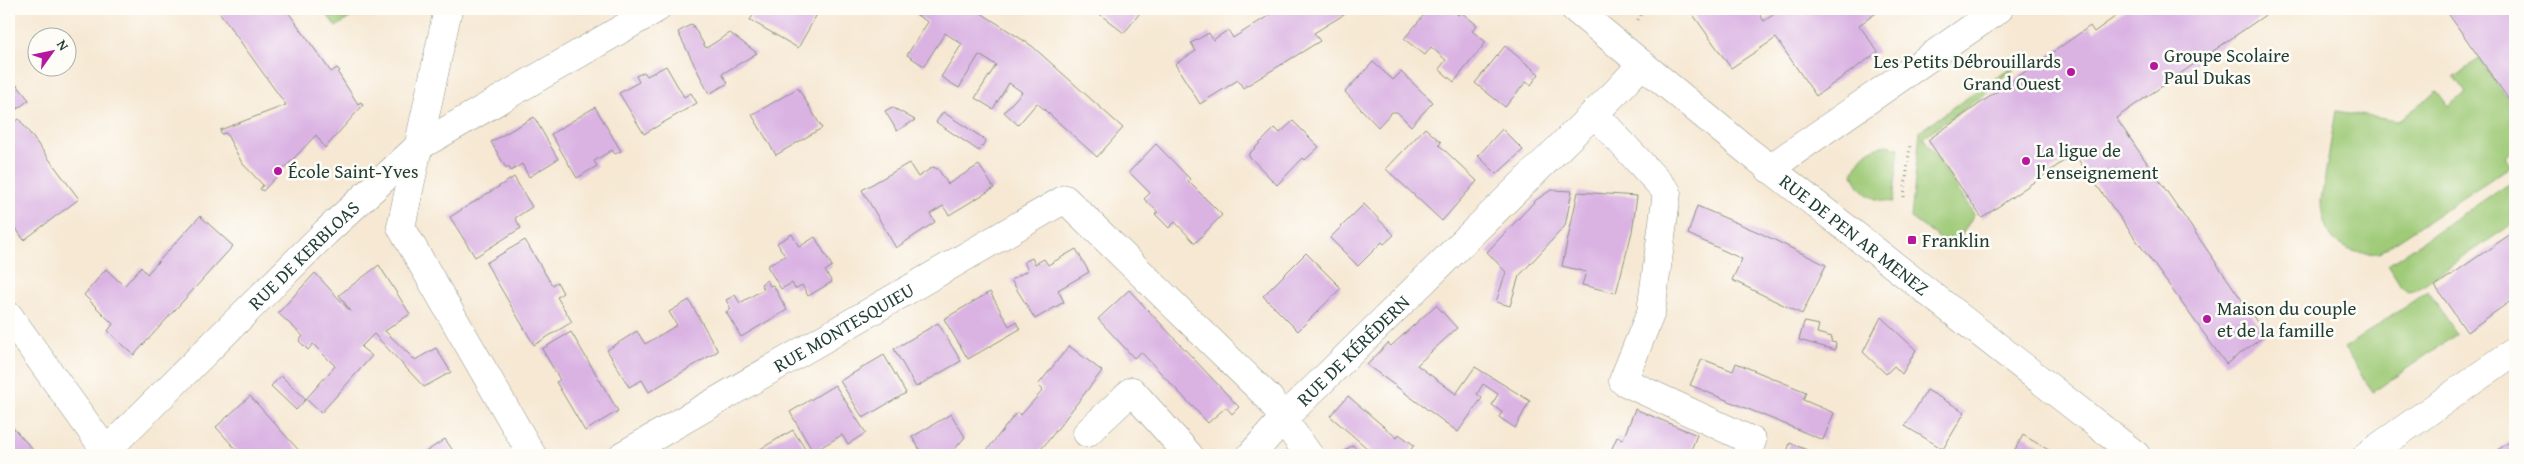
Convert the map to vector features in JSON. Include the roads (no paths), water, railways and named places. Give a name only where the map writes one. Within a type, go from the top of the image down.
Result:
[{"type":"street","points":[[448,9],[401,227],[532,455]]},
{"type":"street","name":"RUE DE KERBLOAS","points":[[104,453],[326,232],[418,147],[656,9]]},
{"type":"street","name":"RUE DE PEN AR MENEZ","points":[[1575,9],[1769,169],[2119,450]]},
{"type":"street","points":[[1769,169],[1999,9]]},
{"type":"street","name":"RUE DE KÉRÉDERN","points":[[1065,199],[1269,398],[1283,419],[1642,64]]},
{"type":"street","points":[[1594,113],[1667,192],[1650,312],[1623,381],[1752,441],[1746,455]]},
{"type":"street","name":"RUE MONTESQUIEU","points":[[623,455],[1065,199]]},
{"type":"street","points":[[9,316],[104,453]]},
{"type":"street","points":[[2366,455],[2515,352]]},
{"type":"street","points":[[1087,433],[1132,391],[1189,455]]},
{"type":"street","points":[[1251,455],[1283,419],[1309,455]]},
{"type":"place","name":"Groupe Scolaire Paul Dukas","points":[[2154,66]]},
{"type":"place","name":"Les Petits Débrouillards Grand Ouest","points":[[2071,72]]},
{"type":"place","name":"La ligue de l'enseignement","points":[[2026,161]]},
{"type":"place","name":"École Saint-Yves","points":[[278,171]]},
{"type":"place","name":"Franklin","points":[[1912,240]]},
{"type":"place","name":"Maison du couple et de la famille","points":[[2207,319]]}]
